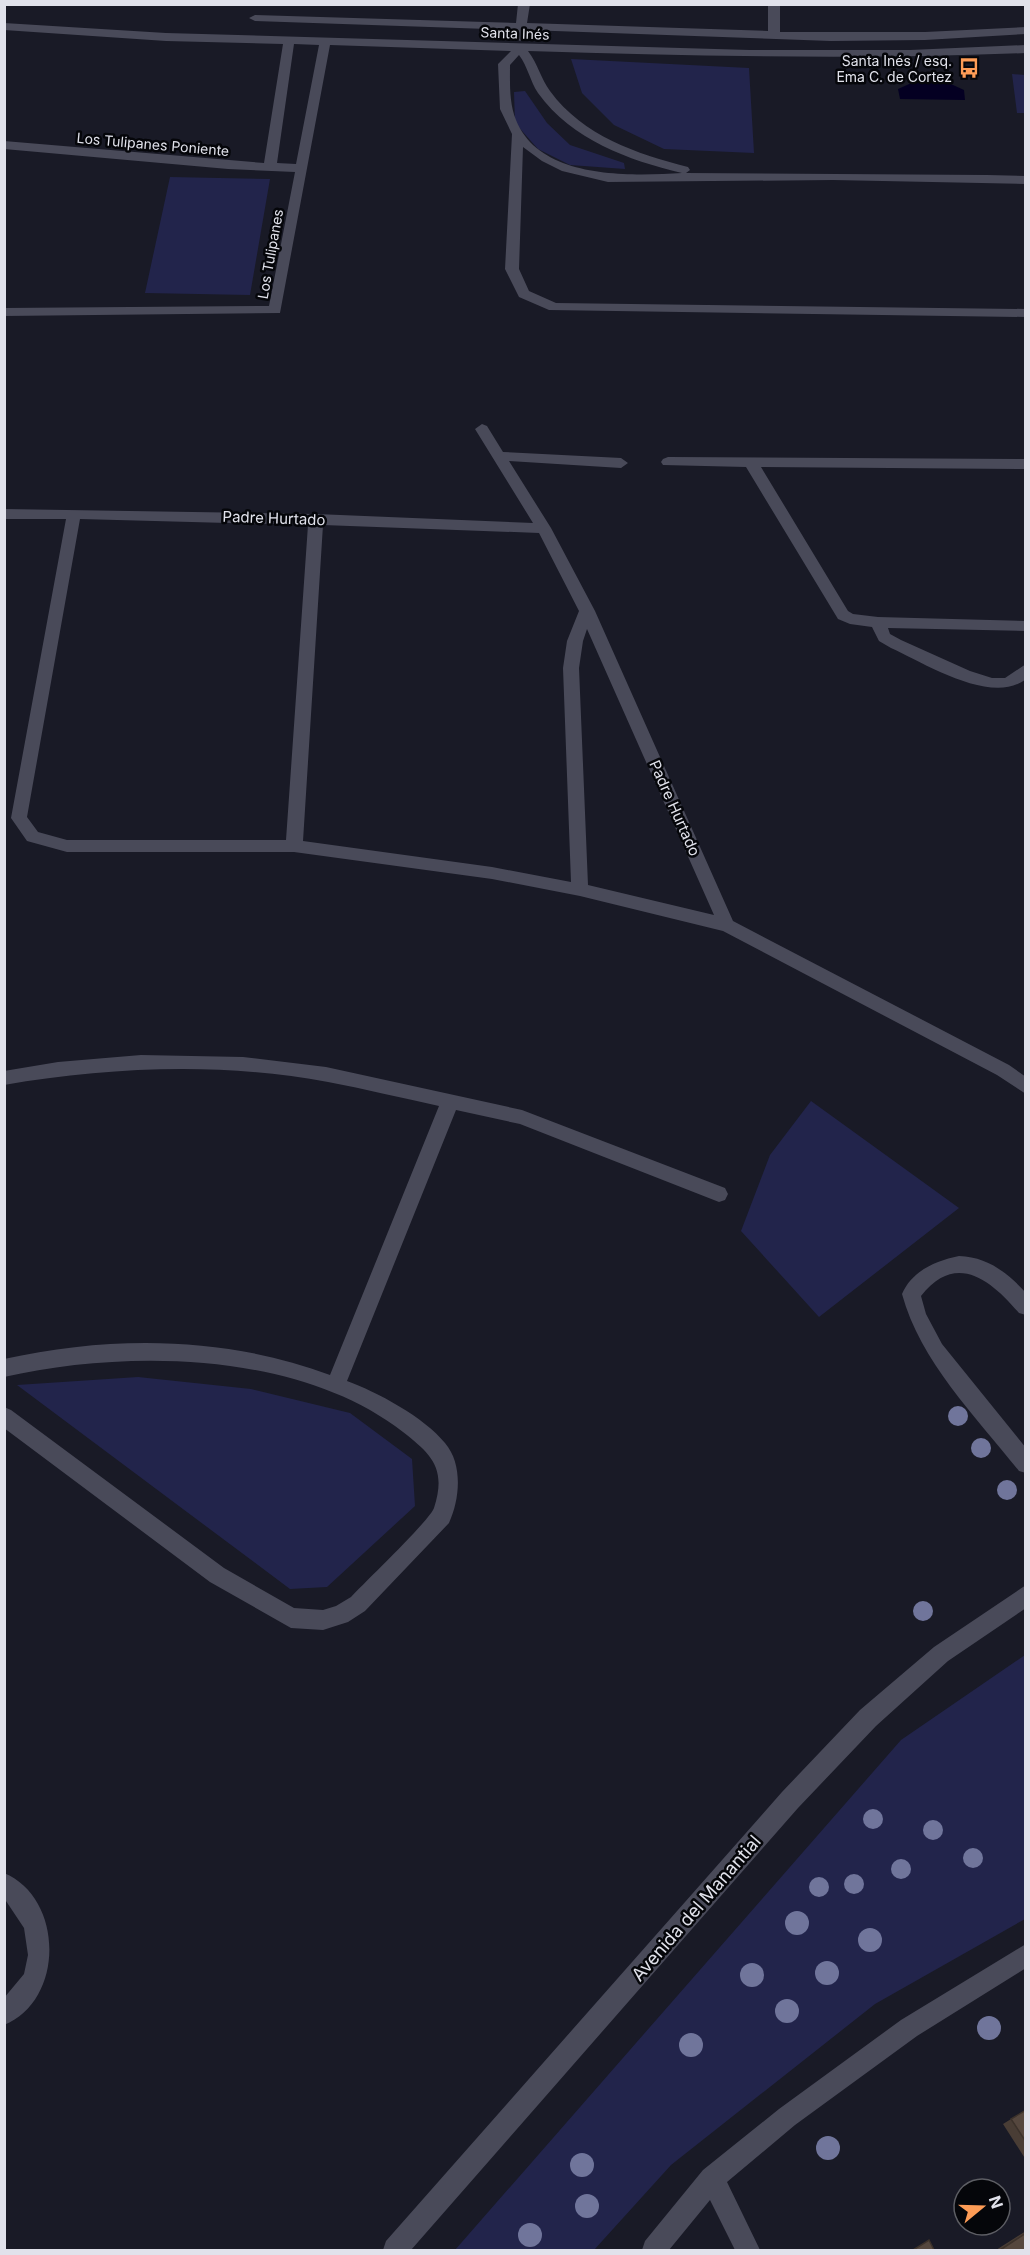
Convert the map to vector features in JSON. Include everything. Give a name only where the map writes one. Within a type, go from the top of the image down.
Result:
[{"type":"street","points":[[316,20],[319,4]]},
{"type":"street","points":[[524,4],[520,26],[520,48],[533,68],[535,78],[545,94],[575,124],[597,138],[652,162],[715,176]]},
{"type":"street","points":[[774,4],[774,36]]},
{"type":"street","name":"Santa Inés","points":[[255,18],[774,36],[925,36],[1026,30]]},
{"type":"street","name":"Santa Inés","points":[[4,26],[166,37],[520,48],[819,54],[910,54],[1026,49]]},
{"type":"street","points":[[270,167],[289,41]]},
{"type":"street","name":"Los Tulipanes","points":[[4,312],[275,310],[325,43]]},
{"type":"street","points":[[520,48],[504,64],[505,108],[509,123],[517,135],[545,158],[564,167],[596,176],[608,178],[715,176],[1026,180]]},
{"type":"street","points":[[517,135],[512,269],[524,294],[538,302],[554,307],[1026,313]]},
{"type":"street","name":"Los Tulipanes Poniente","points":[[4,145],[183,162],[300,168]]},
{"type":"street","name":"Padre Hurtado","points":[[482,429],[544,528],[587,611],[727,926]]},
{"type":"street","points":[[499,456],[621,463]]},
{"type":"street","points":[[668,462],[1026,464]]},
{"type":"street","points":[[751,462],[843,615],[850,619],[878,622],[1026,626]]},
{"type":"street","name":"Padre Hurtado","points":[[4,514],[316,519],[544,528]]},
{"type":"street","points":[[74,515],[19,818],[33,837],[67,846],[294,846],[492,873],[580,890],[727,926],[1003,1070],[1026,1087]]},
{"type":"street","points":[[294,846],[316,519]]},
{"type":"street","points":[[580,890],[571,668],[575,641],[587,611]]},
{"type":"street","points":[[878,622],[884,637],[896,644],[984,681],[1002,684],[1020,677],[1026,669]]},
{"type":"street","points":[[4,1078],[69,1068],[141,1062],[196,1061],[327,1074],[522,1117],[719,1194]]},
{"type":"street","points":[[336,1384],[450,1102]]},
{"type":"street","points":[[1026,1307],[991,1273],[965,1265],[946,1266],[932,1272],[920,1281],[911,1294],[916,1316],[935,1350],[1026,1464]]},
{"type":"street","points":[[4,1368],[37,1360],[114,1353],[190,1353],[246,1361],[336,1384],[408,1423],[440,1451],[446,1472],[447,1500],[442,1516],[358,1604],[341,1615],[323,1620],[291,1618],[217,1575],[4,1416]]},
{"type":"street","name":"Avenida del Manantial","points":[[395,2250],[790,1800],[868,1718],[941,1654],[1026,1595]]},
{"type":"street","points":[[4,1884],[23,1901],[33,1921],[40,1953],[39,1966],[30,1986],[24,1996],[4,2014]]},
{"type":"street","points":[[654,2250],[712,2179],[787,2117],[909,2028],[1026,1955]]},
{"type":"street","points":[[712,2179],[748,2250]]},
{"type":"shaded area","points":[[571,59],[749,68],[754,153],[664,149],[614,125],[582,93]]},
{"type":"shaded area","points":[[1012,74],[1025,75],[1025,113],[1017,113]]},
{"type":"shaded area","points":[[525,91],[547,123],[570,145],[624,163],[625,169],[570,165],[538,149],[515,123],[514,92]]},
{"type":"shaded area","points":[[170,177],[270,179],[250,295],[145,293]]},
{"type":"shaded area","points":[[811,1101],[959,1208],[819,1317],[741,1231],[770,1155]]},
{"type":"shaded area","points":[[138,1377],[251,1389],[350,1413],[412,1459],[415,1506],[327,1587],[290,1589],[17,1385]]},
{"type":"shaded area","points":[[1025,1655],[1025,1919],[875,2004],[671,2165],[594,2250],[455,2250],[901,1740]]},
{"type":"water","points":[[942,80],[964,90],[965,100],[900,99],[898,89],[916,81]]},
{"type":"building","points":[[1026,2110],[1026,2142],[1011,2119]]},
{"type":"building","points":[[1026,2233],[1026,2250],[1000,2250]]},
{"type":"building","points":[[929,2240],[934,2250],[913,2250]]},
{"type":"place","name":"Santa Inés / esq. Ema C. de Cortez","points":[[969,68]]}]
